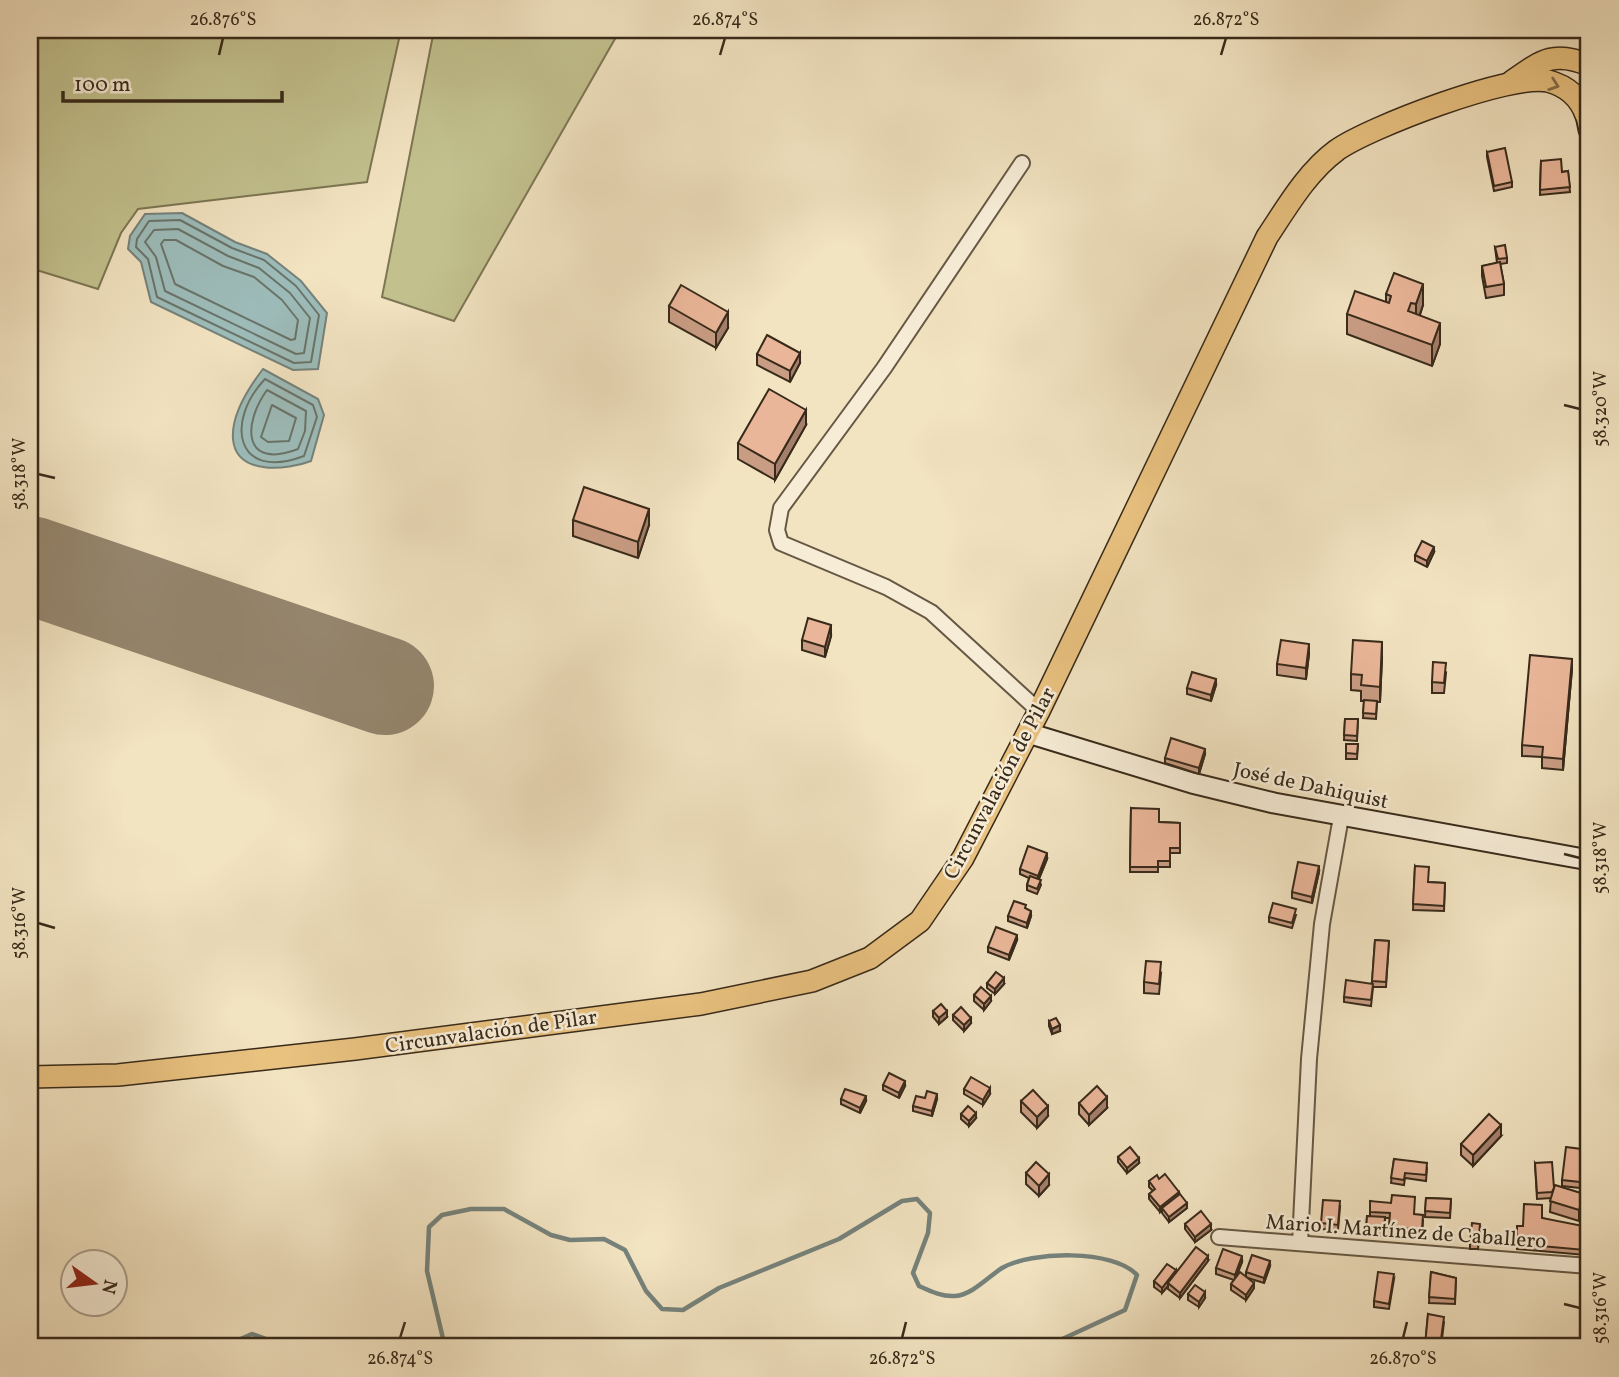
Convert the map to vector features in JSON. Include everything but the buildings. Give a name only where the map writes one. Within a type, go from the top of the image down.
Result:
[{"type":"main road","name":"Circunvalación de Pilar","points":[[30,1077],[118,1075],[355,1049],[701,1004],[812,981],[870,958],[920,921],[963,858],[1028,733],[1267,237],[1303,184],[1337,150],[1412,116],[1509,83],[1550,58],[1574,59],[1589,65]]},
{"type":"main road","name":"Circunvalación de Pilar","points":[[1509,83],[1548,81],[1578,98],[1588,122]]},
{"type":"main road","name":"José de Dahiquist","points":[[1028,733],[1192,783],[1341,817],[1589,860]]},
{"type":"street","points":[[1022,163],[884,368],[781,508],[777,530],[781,543],[886,587],[931,612],[1039,710]]},
{"type":"street","points":[[1300,1243],[1309,1059],[1322,924],[1341,817]]},
{"type":"street","name":"Mario I. Martínez de Caballero","points":[[1219,1237],[1589,1266]]},
{"type":"shaded area","points":[[30,30],[401,30],[367,182],[138,209],[121,233],[98,289],[30,268]]},
{"type":"shaded area","points":[[434,30],[620,30],[454,321],[382,297]]},
{"type":"water","points":[[182,213],[235,242],[267,254],[301,281],[327,313],[318,369],[293,370],[151,302],[141,262],[128,249],[130,236],[145,214]]},
{"type":"water","points":[[263,369],[318,399],[324,415],[311,461],[290,467],[264,467],[253,465],[236,451],[233,439],[235,420],[247,392]]},
{"type":"waterway","points":[[445,1347],[427,1271],[429,1227],[442,1215],[471,1209],[504,1209],[551,1235],[570,1240],[604,1239],[625,1250],[646,1291],[662,1309],[683,1310],[719,1288],[839,1239],[902,1201],[917,1199],[930,1213],[928,1233],[913,1273],[919,1286],[936,1293],[961,1295],[1015,1262],[1051,1256],[1092,1257],[1126,1267],[1137,1275],[1125,1310],[1045,1347]]},
{"type":"waterway","points":[[233,1347],[236,1341],[252,1334],[288,1347]]},
{"type":"runway","points":[[30,565],[385,686]]}]
